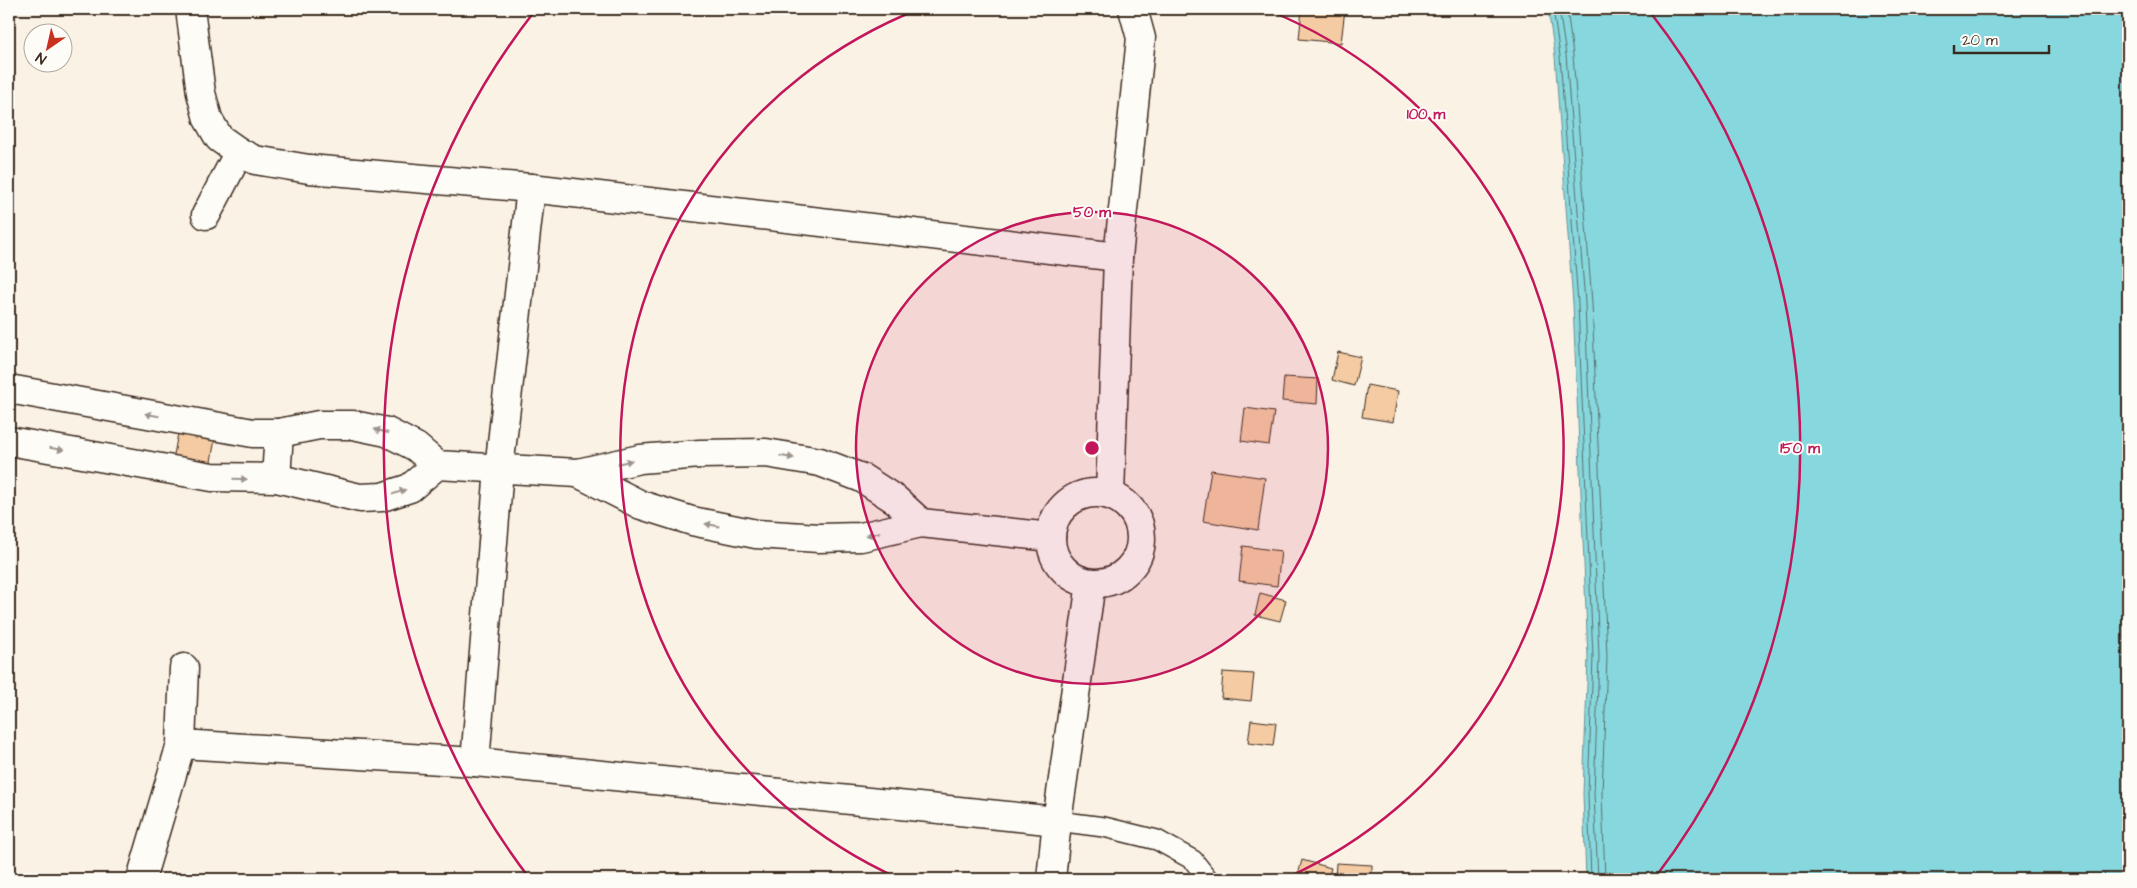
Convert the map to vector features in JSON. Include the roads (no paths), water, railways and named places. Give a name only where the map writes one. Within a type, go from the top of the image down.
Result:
[{"type":"street","points":[[190,9],[201,93],[208,118],[219,138],[238,152],[255,160],[274,165],[309,169],[531,188],[1118,257]]},
{"type":"street","points":[[1110,495],[1118,257],[1141,38],[1133,9]]},
{"type":"street","points":[[206,215],[238,152]]},
{"type":"street","points":[[474,762],[499,469],[531,188]]},
{"type":"street","points":[[9,389],[253,433],[280,432],[319,425],[353,425],[387,432],[416,447],[437,465],[578,473],[640,458],[700,454],[766,454],[820,462],[862,478],[896,500],[921,523]]},
{"type":"street","points":[[276,478],[280,432]]},
{"type":"street","points":[[9,441],[212,477],[276,478],[360,498],[382,498],[410,488],[437,465]]},
{"type":"street","points":[[578,473],[641,505],[692,521],[756,534],[819,538],[861,537],[921,523],[1051,537]]},
{"type":"street","points":[[1094,493],[1110,495],[1125,503],[1136,516],[1141,532],[1140,548],[1134,564],[1122,575],[1107,582],[1091,583],[1075,578],[1062,567],[1054,553],[1051,537],[1054,520],[1064,506],[1077,497],[1094,493]]},
{"type":"street","points":[[1051,879],[1057,821],[1091,583]]},
{"type":"street","points":[[141,879],[181,744],[184,668]]},
{"type":"street","points":[[181,744],[474,762],[1057,821]]},
{"type":"lane","points":[[1057,821],[1104,827],[1157,840],[1193,860],[1208,879]]},
{"type":"water","points":[[1548,9],[2128,9],[2128,879],[1586,879],[1583,794],[1588,657],[1573,304],[1555,56]]}]
